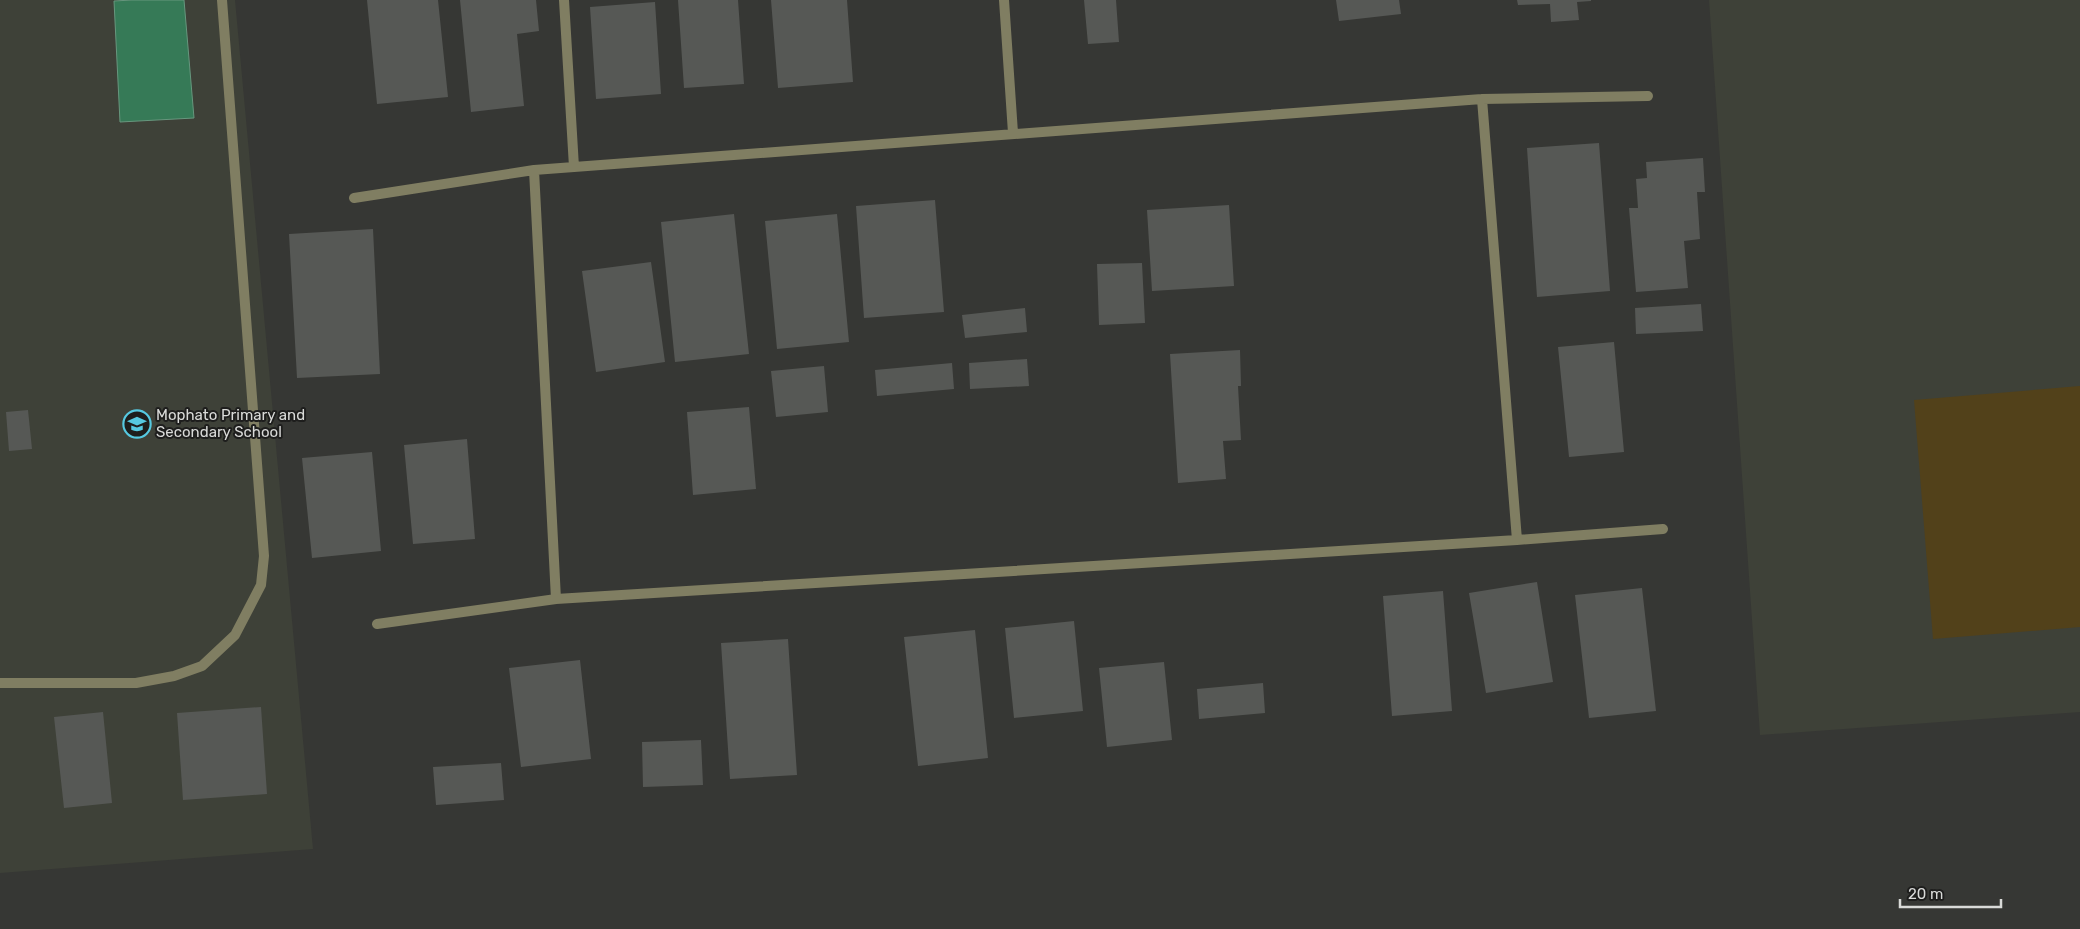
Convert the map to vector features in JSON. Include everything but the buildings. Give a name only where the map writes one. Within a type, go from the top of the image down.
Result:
[{"type":"street","points":[[0,682],[136,683],[174,676],[202,666],[235,635],[261,585],[264,556],[222,0]]},
{"type":"street","points":[[564,0],[574,167]]},
{"type":"street","points":[[1004,0],[1013,133]]},
{"type":"street","points":[[354,198],[534,170],[1482,99],[1648,96]]},
{"type":"street","points":[[1482,99],[1517,540]]},
{"type":"street","points":[[534,170],[556,599]]},
{"type":"street","points":[[377,624],[556,599],[1517,540],[1663,529]]},
{"type":"shaded area","name":"Mophato Primary and Secondary School","points":[[0,0],[235,0],[313,849],[0,873]]},
{"type":"shaded area","points":[[184,0],[194,118],[120,122],[114,1]]},
{"type":"shaded area","points":[[1709,0],[2080,0],[2080,712],[1760,735]]},
{"type":"shaded area","points":[[2080,386],[2080,627],[1933,639],[1914,400]]},
{"type":"place","name":"Mophato Primary and Secondary School","points":[[137,424]]}]
